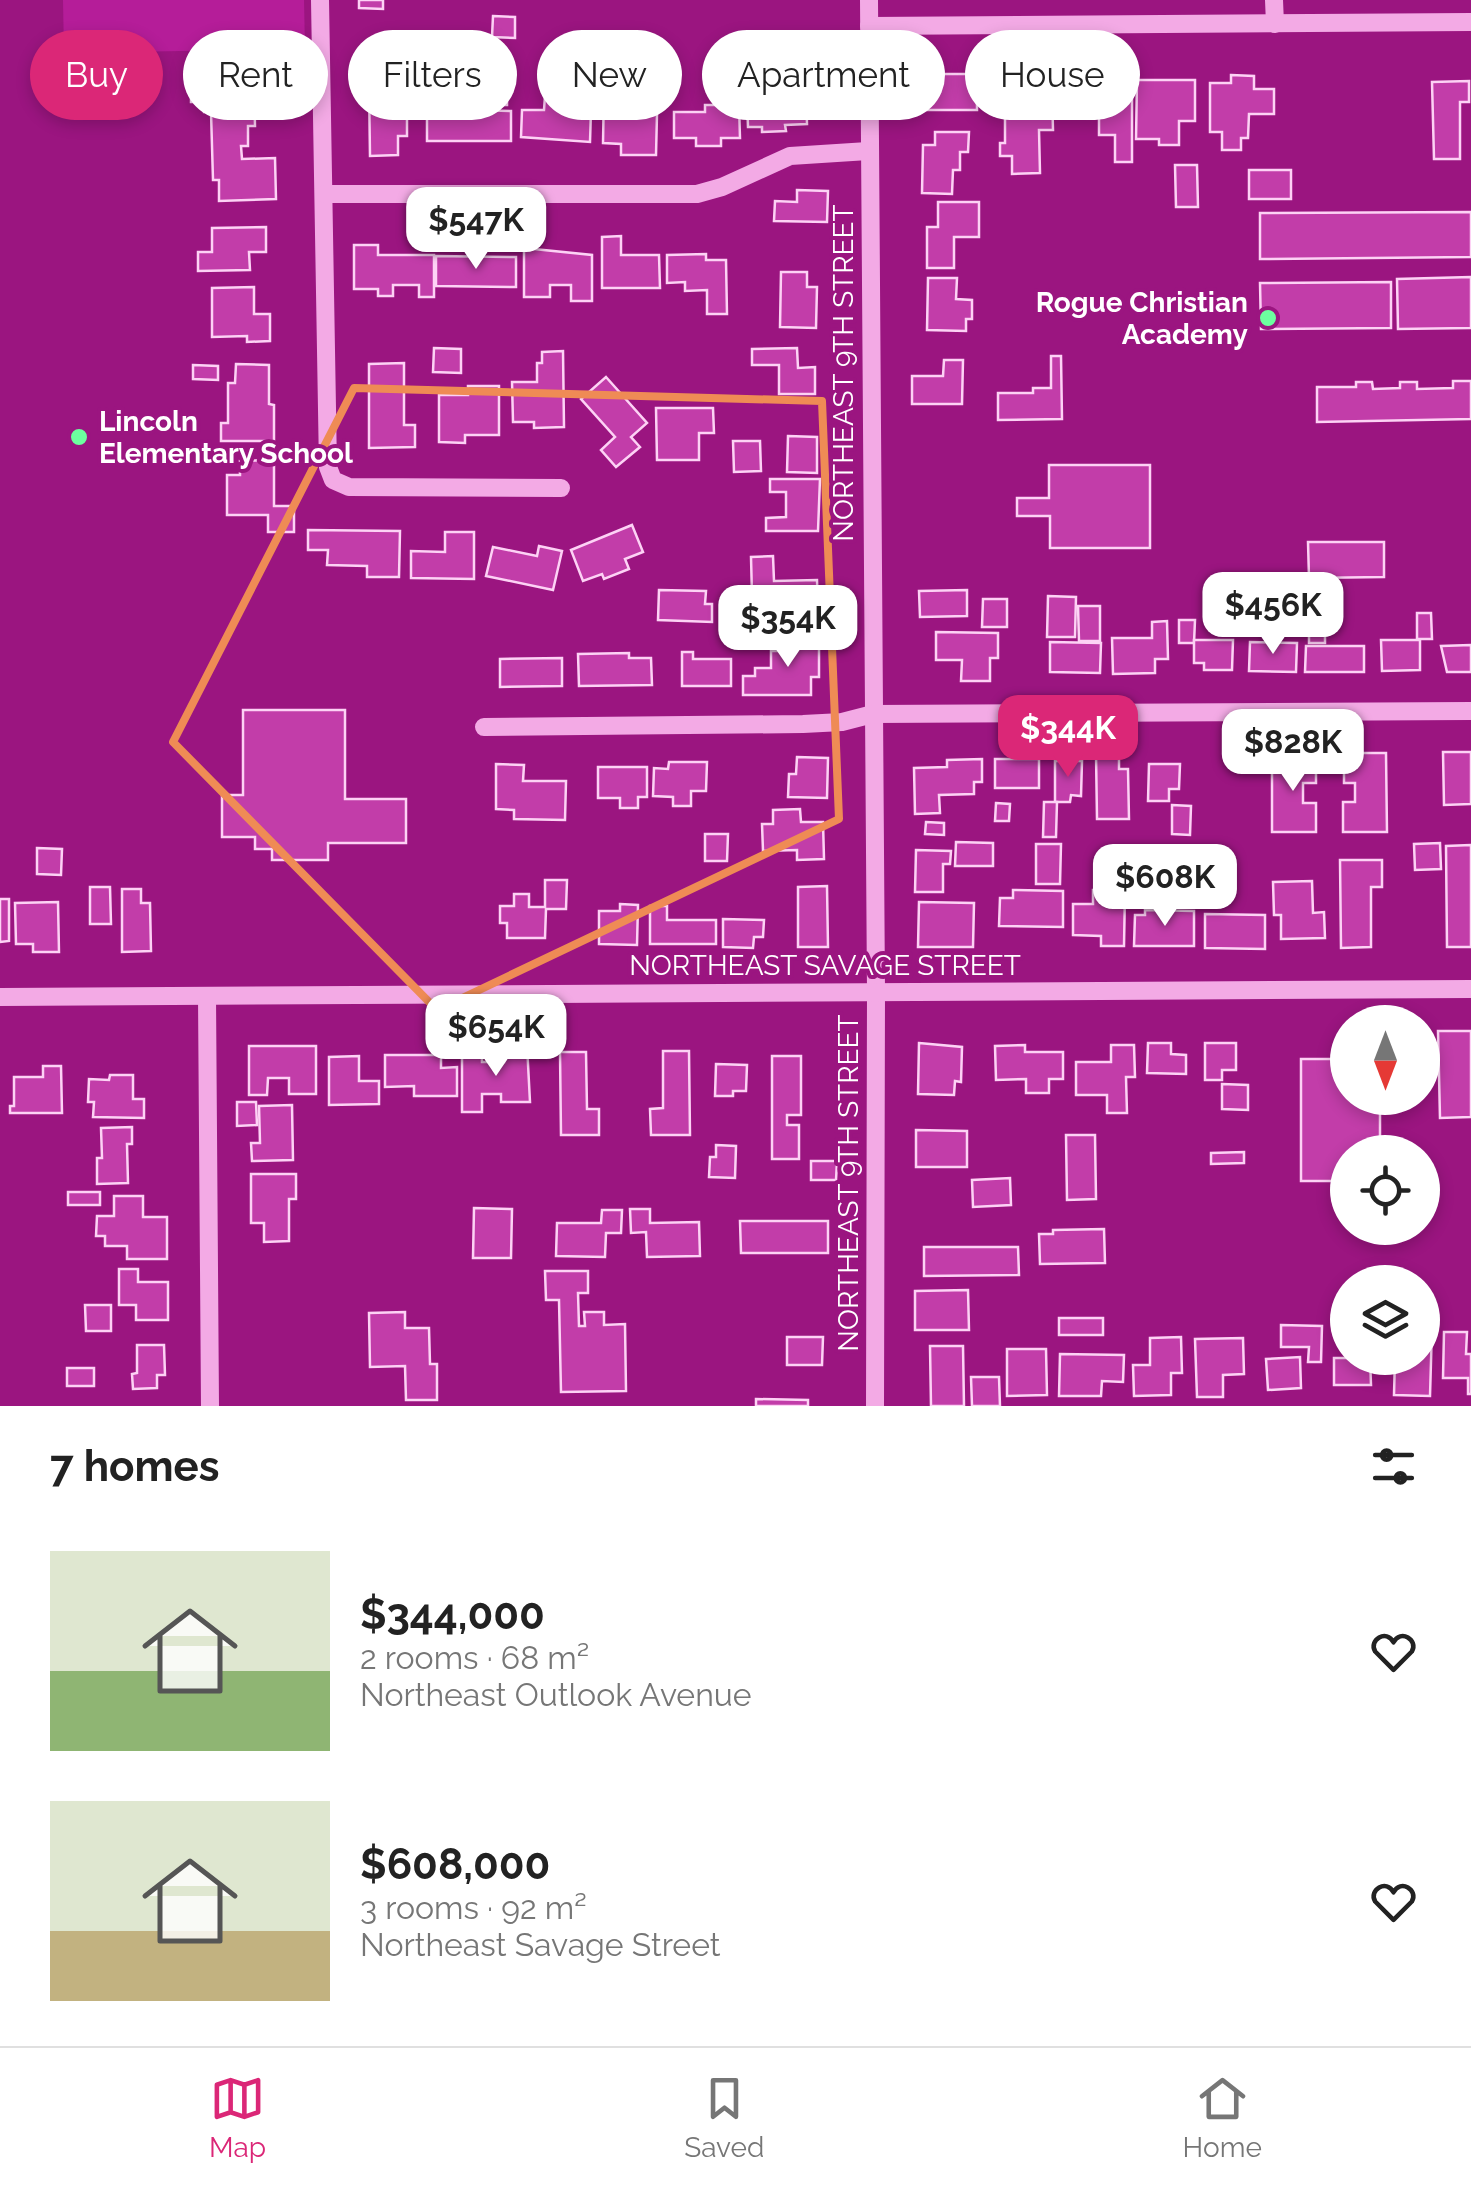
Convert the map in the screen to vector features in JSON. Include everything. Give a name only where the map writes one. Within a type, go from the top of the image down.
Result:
[{"type":"street","points":[[320,0],[328,467],[333,480],[349,487],[561,488]]},
{"type":"street","name":"NORTHEAST 9TH STREET","points":[[869,0],[875,1406]]},
{"type":"street","points":[[1274,0],[1275,24]]},
{"type":"street","points":[[869,26],[1471,22]]},
{"type":"street","points":[[324,194],[697,194],[790,156],[868,152]]},
{"type":"street","points":[[484,727],[802,724],[842,722],[873,714],[1471,711]]},
{"type":"street","name":"NORTHEAST SAVAGE STREET","points":[[0,997],[1471,989]]},
{"type":"street","points":[[207,996],[210,1406]]},
{"type":"highlighted area","points":[[354,388],[822,401],[839,819],[437,1010],[173,742]]},
{"type":"shaded area","points":[[63,0],[304,0],[305,30],[183,30],[183,51],[163,51],[163,30],[64,30]]},
{"type":"building","points":[[359,0],[383,0],[383,9],[359,8]]},
{"type":"building","points":[[493,16],[515,17],[515,30],[492,30]]},
{"type":"building","points":[[945,74],[965,74],[965,110],[945,110]]},
{"type":"building","points":[[1231,75],[1254,76],[1254,89],[1274,89],[1274,114],[1249,114],[1248,138],[1241,138],[1241,150],[1222,150],[1222,132],[1210,132],[1210,83],[1231,83]]},
{"type":"building","points":[[1140,80],[1195,80],[1195,121],[1179,121],[1179,145],[1159,145],[1159,139],[1136,139]]},
{"type":"building","points":[[1469,81],[1469,102],[1460,102],[1460,159],[1434,159],[1432,82]]},
{"type":"building","points":[[522,110],[537,110],[537,120],[591,120],[590,142],[521,137]]},
{"type":"building","points":[[682,112],[702,112],[702,120],[739,120],[740,138],[721,138],[721,146],[696,146],[696,138],[674,138],[674,120],[682,120]]},
{"type":"building","points":[[211,120],[255,120],[255,126],[248,126],[248,146],[241,146],[242,159],[275,158],[276,199],[219,201],[219,180],[213,180]]},
{"type":"building","points":[[369,120],[407,120],[407,136],[398,136],[398,155],[370,156]]},
{"type":"building","points":[[427,120],[511,120],[511,141],[427,141]]},
{"type":"building","points":[[603,120],[657,120],[656,155],[621,155],[621,144],[603,143]]},
{"type":"building","points":[[748,120],[807,120],[807,124],[785,125],[786,131],[762,132],[762,127],[748,127]]},
{"type":"building","points":[[1005,120],[1053,120],[1053,130],[1039,130],[1040,173],[1012,174],[1012,156],[1000,156],[1000,143],[1005,143]]},
{"type":"building","points":[[1099,120],[1132,120],[1132,162],[1115,162],[1115,135],[1099,135]]},
{"type":"building","points":[[935,132],[969,132],[968,152],[960,152],[960,170],[953,170],[952,194],[922,193],[923,145],[935,145]]},
{"type":"building","points":[[1175,165],[1197,165],[1198,207],[1176,207]]},
{"type":"building","points":[[1249,170],[1291,170],[1291,199],[1249,199]]},
{"type":"building","points":[[797,190],[828,191],[827,222],[774,221],[775,201],[797,202]]},
{"type":"building","points":[[938,202],[979,202],[979,237],[954,237],[954,268],[927,268],[927,227],[938,227]]},
{"type":"building","points":[[1471,212],[1471,257],[1260,259],[1260,213]]},
{"type":"building","points":[[266,227],[266,252],[249,252],[250,270],[198,271],[198,252],[212,252],[212,228]]},
{"type":"building","points":[[621,236],[621,255],[659,255],[660,288],[602,288],[602,237]]},
{"type":"building","points":[[354,245],[378,245],[378,255],[434,255],[434,297],[419,297],[419,285],[393,285],[393,296],[378,296],[378,289],[354,289]]},
{"type":"building","points":[[524,248],[592,255],[592,301],[571,301],[571,285],[550,285],[550,297],[524,297]]},
{"type":"building","points":[[706,254],[706,260],[726,260],[727,314],[707,314],[707,290],[685,291],[685,282],[667,283],[667,255]]},
{"type":"building","points":[[436,256],[516,257],[516,287],[436,286]]},
{"type":"building","points":[[781,272],[807,272],[807,287],[817,287],[816,328],[780,327]]},
{"type":"building","points":[[1471,277],[1471,328],[1398,329],[1397,279]]},
{"type":"building","points":[[928,278],[957,278],[956,299],[972,300],[972,319],[966,319],[966,331],[927,330]]},
{"type":"building","points":[[1391,282],[1391,328],[1261,329],[1260,283]]},
{"type":"building","points":[[254,287],[254,314],[270,314],[270,341],[247,342],[247,336],[212,337],[212,288]]},
{"type":"building","points":[[434,348],[461,349],[461,373],[433,372]]},
{"type":"building","points":[[797,348],[798,368],[815,367],[815,394],[779,394],[779,365],[752,365],[752,349]]},
{"type":"building","points":[[563,351],[564,427],[534,428],[534,422],[513,422],[512,382],[537,382],[537,363],[542,363],[542,352]]},
{"type":"building","points":[[1051,356],[1061,356],[1062,419],[998,420],[998,393],[1033,393],[1033,388],[1051,388]]},
{"type":"building","points":[[944,360],[963,360],[962,404],[912,404],[912,376],[943,376]]},
{"type":"building","points":[[404,363],[404,425],[415,425],[415,447],[369,448],[369,364]]},
{"type":"building","points":[[236,364],[269,365],[274,441],[221,441],[221,423],[228,423],[228,383],[235,383]]},
{"type":"building","points":[[193,365],[218,366],[218,380],[193,379]]},
{"type":"building","points":[[606,377],[647,423],[631,437],[640,447],[616,467],[601,450],[615,437],[581,399]]},
{"type":"building","points":[[1453,381],[1471,381],[1471,419],[1317,422],[1317,387],[1356,387],[1356,382],[1372,382],[1373,389],[1400,388],[1400,382],[1417,382],[1417,389],[1453,388]]},
{"type":"building","points":[[468,386],[499,386],[499,435],[465,435],[465,443],[439,442],[439,395],[468,395]]},
{"type":"building","points":[[656,408],[713,408],[714,433],[699,433],[699,460],[657,460]]},
{"type":"building","points":[[788,436],[817,437],[817,473],[787,472]]},
{"type":"building","points":[[733,441],[760,441],[761,471],[734,472]]},
{"type":"building","points":[[274,460],[274,506],[294,506],[294,532],[268,532],[268,515],[227,515],[227,475],[240,475],[240,461]]},
{"type":"building","points":[[1049,465],[1150,465],[1150,548],[1050,548],[1050,516],[1017,516],[1017,498],[1049,498]]},
{"type":"building","points":[[770,479],[820,479],[818,531],[766,531],[766,518],[786,517],[786,492],[770,492]]},
{"type":"building","points":[[632,525],[643,552],[625,559],[629,569],[604,579],[602,574],[583,581],[571,550]]},
{"type":"building","points":[[308,530],[400,531],[399,577],[367,577],[367,566],[327,565],[328,550],[308,550]]},
{"type":"building","points":[[445,532],[474,532],[474,579],[411,578],[411,551],[445,552]]},
{"type":"building","points":[[1308,542],[1384,542],[1384,577],[1309,578]]},
{"type":"building","points":[[539,546],[562,551],[553,590],[486,576],[493,547],[537,556]]},
{"type":"building","points":[[773,556],[774,581],[817,580],[818,609],[781,610],[781,595],[752,596],[751,557]]},
{"type":"building","points":[[659,590],[706,591],[705,604],[712,604],[712,622],[658,620]]},
{"type":"building","points":[[967,590],[967,616],[920,617],[919,591]]},
{"type":"building","points":[[1048,596],[1076,597],[1075,637],[1047,637]]},
{"type":"building","points":[[983,599],[1007,599],[1007,627],[982,627]]},
{"type":"building","points":[[1078,606],[1100,606],[1100,641],[1079,641]]},
{"type":"building","points":[[1417,613],[1431,613],[1432,639],[1417,639]]},
{"type":"building","points":[[1179,620],[1195,620],[1194,643],[1179,643]]},
{"type":"building","points":[[1167,621],[1168,659],[1155,659],[1155,673],[1113,674],[1112,638],[1152,638],[1152,622]]},
{"type":"building","points":[[1309,624],[1325,624],[1325,643],[1309,643]]},
{"type":"building","points":[[936,632],[998,633],[998,658],[990,658],[990,681],[961,681],[962,660],[936,660]]},
{"type":"building","points":[[790,635],[819,635],[819,677],[811,677],[811,695],[743,695],[743,676],[755,676],[755,668],[771,668],[771,651],[790,651]]},
{"type":"building","points":[[1194,640],[1233,640],[1232,670],[1204,670],[1204,663],[1194,663]]},
{"type":"building","points":[[1381,640],[1420,640],[1420,670],[1382,671]]},
{"type":"building","points":[[1050,642],[1101,643],[1100,673],[1050,672]]},
{"type":"building","points":[[1250,642],[1297,643],[1296,672],[1249,671]]},
{"type":"building","points":[[1471,645],[1471,672],[1447,672],[1441,646]]},
{"type":"building","points":[[1306,646],[1364,646],[1364,672],[1305,672]]},
{"type":"building","points":[[682,652],[693,652],[693,659],[731,659],[731,686],[682,686]]},
{"type":"building","points":[[629,653],[629,658],[651,658],[652,685],[579,686],[578,654]]},
{"type":"building","points":[[562,658],[562,686],[500,687],[500,659]]},
{"type":"building","points":[[243,710],[345,710],[345,799],[406,799],[406,843],[328,843],[328,860],[272,860],[272,849],[255,849],[255,837],[222,837],[222,795],[243,795]]},
{"type":"building","points":[[1443,752],[1471,752],[1471,804],[1444,805]]},
{"type":"building","points":[[1119,753],[1119,769],[1128,769],[1129,819],[1097,819],[1096,754]]},
{"type":"building","points":[[1344,753],[1386,753],[1387,832],[1343,832],[1343,802],[1355,802],[1355,783],[1344,783]]},
{"type":"building","points":[[1272,755],[1316,755],[1316,783],[1303,783],[1303,803],[1316,803],[1316,832],[1272,832]]},
{"type":"building","points":[[797,757],[828,758],[827,798],[788,797],[789,774],[796,774]]},
{"type":"building","points":[[982,759],[982,782],[974,782],[974,794],[939,795],[940,813],[915,814],[914,768],[947,767],[947,760]]},
{"type":"building","points":[[995,759],[1039,759],[1039,788],[995,788]]},
{"type":"building","points":[[1055,761],[1082,761],[1081,796],[1071,795],[1070,802],[1055,802]]},
{"type":"building","points":[[669,762],[707,762],[706,791],[691,791],[691,806],[673,806],[673,797],[653,796],[654,768],[668,769]]},
{"type":"building","points":[[496,764],[524,765],[523,781],[566,781],[565,820],[514,819],[514,810],[496,809]]},
{"type":"building","points":[[1149,764],[1180,764],[1179,789],[1169,789],[1169,801],[1148,801]]},
{"type":"building","points":[[598,767],[647,767],[647,797],[638,797],[638,808],[620,808],[620,798],[598,798]]},
{"type":"building","points":[[1044,802],[1057,802],[1056,837],[1043,837]]},
{"type":"building","points":[[996,803],[1010,804],[1009,821],[995,821]]},
{"type":"building","points":[[1172,805],[1191,806],[1190,835],[1172,834]]},
{"type":"building","points":[[800,809],[801,822],[823,822],[824,859],[797,860],[797,850],[763,851],[762,824],[773,824],[773,810]]},
{"type":"building","points":[[926,822],[944,823],[944,835],[925,834]]},
{"type":"building","points":[[705,834],[728,834],[727,861],[705,861]]},
{"type":"building","points":[[956,842],[993,843],[993,866],[955,866]]},
{"type":"building","points":[[1440,843],[1441,869],[1415,870],[1414,844]]},
{"type":"building","points":[[1036,844],[1061,844],[1060,884],[1036,884]]},
{"type":"building","points":[[1471,845],[1471,947],[1447,947],[1446,846]]},
{"type":"building","points":[[37,848],[62,849],[61,875],[37,874]]},
{"type":"building","points":[[916,850],[951,851],[950,864],[943,864],[943,892],[915,892]]},
{"type":"building","points":[[1340,860],[1382,860],[1382,887],[1371,887],[1371,947],[1341,948]]},
{"type":"building","points":[[545,880],[567,880],[566,909],[546,909],[545,938],[507,938],[507,923],[500,923],[500,906],[514,906],[514,894],[529,894],[529,907],[545,907]]},
{"type":"building","points":[[1312,881],[1313,913],[1324,912],[1325,938],[1281,939],[1281,915],[1274,915],[1273,882]]},
{"type":"building","points":[[827,886],[828,947],[798,947],[798,887]]},
{"type":"building","points":[[90,887],[110,887],[111,924],[90,924]]},
{"type":"building","points":[[122,889],[141,889],[141,903],[150,903],[151,951],[122,952]]},
{"type":"building","points":[[1013,890],[1063,891],[1063,927],[999,926],[1000,898],[1013,898]]},
{"type":"building","points":[[1093,890],[1125,891],[1124,946],[1101,946],[1101,936],[1073,935],[1073,904],[1093,904]]},
{"type":"building","points":[[0,899],[9,899],[9,941],[0,942]]},
{"type":"building","points":[[58,902],[59,952],[33,952],[33,944],[16,944],[15,903]]},
{"type":"building","points":[[919,902],[974,903],[973,947],[918,947]]},
{"type":"building","points":[[620,904],[638,905],[637,945],[599,944],[599,911],[620,911]]},
{"type":"building","points":[[650,906],[667,906],[667,920],[716,920],[716,944],[650,944]]},
{"type":"building","points":[[1145,910],[1194,911],[1194,946],[1134,946],[1135,915],[1145,915]]},
{"type":"building","points":[[1205,914],[1265,915],[1265,949],[1205,948]]},
{"type":"building","points":[[723,919],[764,920],[763,937],[754,937],[753,948],[723,947]]},
{"type":"building","points":[[1440,1031],[1471,1031],[1471,1117],[1440,1118]]},
{"type":"building","points":[[919,1043],[962,1047],[961,1082],[955,1081],[954,1095],[918,1094]]},
{"type":"building","points":[[1148,1043],[1171,1043],[1171,1054],[1186,1055],[1186,1074],[1147,1073]]},
{"type":"building","points":[[1205,1043],[1236,1043],[1236,1070],[1222,1070],[1222,1080],[1205,1080]]},
{"type":"building","points":[[504,1045],[527,1045],[530,1102],[501,1102],[501,1094],[482,1094],[482,1112],[462,1112],[462,1056],[482,1056],[482,1062],[504,1062]]},
{"type":"building","points":[[1025,1045],[1025,1052],[1063,1052],[1063,1079],[1049,1079],[1049,1093],[1026,1093],[1026,1079],[996,1080],[995,1046]]},
{"type":"building","points":[[1111,1045],[1134,1045],[1135,1077],[1126,1077],[1127,1113],[1107,1113],[1107,1095],[1076,1095],[1076,1062],[1111,1062]]},
{"type":"building","points":[[249,1046],[316,1046],[316,1094],[289,1094],[289,1078],[268,1078],[267,1095],[249,1095]]},
{"type":"building","points":[[663,1051],[689,1051],[690,1135],[651,1135],[650,1109],[663,1108]]},
{"type":"building","points":[[560,1052],[586,1052],[587,1109],[599,1109],[599,1135],[561,1135]]},
{"type":"building","points":[[385,1055],[441,1055],[441,1068],[457,1067],[457,1096],[414,1096],[414,1086],[385,1087]]},
{"type":"building","points":[[359,1056],[359,1081],[379,1081],[379,1104],[329,1105],[329,1057]]},
{"type":"building","points":[[772,1056],[801,1056],[801,1115],[787,1115],[787,1125],[799,1125],[799,1159],[772,1159]]},
{"type":"building","points":[[1301,1059],[1330,1059],[1330,1115],[1380,1115],[1380,1135],[1330,1135],[1330,1181],[1301,1181]]},
{"type":"building","points":[[716,1064],[747,1065],[746,1091],[715,1096]]},
{"type":"building","points":[[43,1066],[61,1066],[62,1113],[10,1113],[10,1106],[14,1106],[14,1077],[43,1077]]},
{"type":"building","points":[[110,1075],[133,1075],[133,1099],[144,1099],[144,1118],[93,1117],[94,1102],[88,1102],[89,1079],[109,1080]]},
{"type":"building","points":[[1222,1084],[1248,1085],[1248,1110],[1222,1109]]},
{"type":"building","points":[[237,1102],[256,1102],[257,1125],[237,1126]]},
{"type":"building","points":[[292,1105],[293,1160],[252,1161],[251,1143],[260,1143],[259,1106]]},
{"type":"building","points":[[132,1127],[132,1144],[127,1144],[128,1183],[97,1184],[97,1158],[102,1158],[101,1128]]},
{"type":"building","points":[[916,1130],[967,1131],[967,1167],[916,1167]]},
{"type":"building","points":[[1066,1135],[1095,1135],[1096,1199],[1067,1200]]},
{"type":"building","points":[[716,1145],[736,1146],[735,1178],[709,1177],[710,1157],[716,1157]]},
{"type":"building","points":[[1244,1152],[1244,1163],[1211,1164],[1211,1153]]},
{"type":"building","points":[[811,1161],[837,1161],[836,1180],[811,1180]]},
{"type":"building","points":[[251,1174],[296,1174],[296,1199],[289,1199],[289,1241],[264,1242],[264,1223],[251,1223]]},
{"type":"building","points":[[1010,1178],[1011,1205],[973,1207],[972,1180]]},
{"type":"building","points":[[68,1192],[100,1192],[100,1205],[68,1205]]},
{"type":"building","points":[[114,1196],[143,1196],[143,1217],[167,1217],[167,1259],[127,1259],[127,1246],[105,1246],[105,1236],[96,1236],[97,1216],[114,1216]]},
{"type":"building","points":[[474,1208],[512,1209],[511,1258],[473,1258]]},
{"type":"building","points":[[630,1209],[650,1209],[650,1223],[699,1222],[700,1256],[647,1257],[646,1232],[631,1233]]},
{"type":"building","points":[[602,1210],[622,1210],[621,1233],[606,1233],[605,1257],[556,1256],[557,1223],[601,1223]]},
{"type":"building","points":[[740,1221],[828,1221],[828,1253],[741,1253]]},
{"type":"building","points":[[1104,1229],[1105,1263],[1040,1264],[1039,1234]]},
{"type":"building","points":[[924,1247],[1018,1247],[1019,1275],[924,1276]]},
{"type":"building","points":[[119,1269],[138,1269],[138,1282],[168,1282],[168,1320],[136,1320],[136,1305],[119,1305]]},
{"type":"building","points":[[545,1271],[588,1271],[588,1293],[578,1293],[579,1326],[585,1326],[584,1312],[604,1312],[604,1325],[625,1324],[626,1391],[561,1392],[559,1300],[546,1300]]},
{"type":"building","points":[[968,1290],[969,1330],[915,1330],[915,1291]]},
{"type":"building","points":[[85,1305],[111,1305],[111,1331],[86,1331]]},
{"type":"building","points":[[405,1312],[405,1328],[429,1328],[430,1364],[437,1364],[437,1400],[406,1400],[405,1366],[370,1367],[369,1313]]},
{"type":"building","points":[[1059,1318],[1103,1318],[1103,1335],[1059,1335]]},
{"type":"building","points":[[1281,1325],[1322,1326],[1321,1362],[1308,1362],[1309,1347],[1281,1347]]},
{"type":"building","points":[[1444,1332],[1467,1332],[1471,1394],[1468,1378],[1443,1378]]},
{"type":"building","points":[[787,1337],[823,1337],[822,1365],[787,1365]]},
{"type":"building","points":[[1181,1337],[1182,1373],[1171,1373],[1171,1395],[1134,1396],[1133,1365],[1150,1365],[1150,1338]]},
{"type":"building","points":[[1243,1338],[1244,1374],[1223,1375],[1223,1397],[1197,1397],[1195,1339]]},
{"type":"building","points":[[137,1345],[164,1345],[165,1375],[157,1375],[157,1388],[133,1389]]},
{"type":"building","points":[[930,1346],[963,1346],[964,1406],[931,1406]]},
{"type":"building","points":[[1007,1349],[1046,1349],[1047,1395],[1007,1396]]},
{"type":"building","points":[[1060,1354],[1124,1355],[1123,1382],[1102,1381],[1101,1396],[1059,1396]]},
{"type":"building","points":[[1300,1357],[1301,1388],[1268,1390],[1266,1359]]},
{"type":"building","points":[[67,1368],[94,1368],[94,1386],[67,1386]]},
{"type":"building","points":[[1334,1375],[1371,1375],[1371,1385],[1334,1385]]},
{"type":"building","points":[[1395,1375],[1431,1375],[1430,1396],[1394,1395]]},
{"type":"building","points":[[971,1377],[999,1377],[1000,1406],[972,1406]]},
{"type":"building","points":[[756,1399],[808,1400],[808,1406],[756,1406]]},
{"type":"place","name":"Rogue Christian Academy","points":[[1268,318]]},
{"type":"place","name":"Lincoln Elementary School","points":[[79,437]]}]
